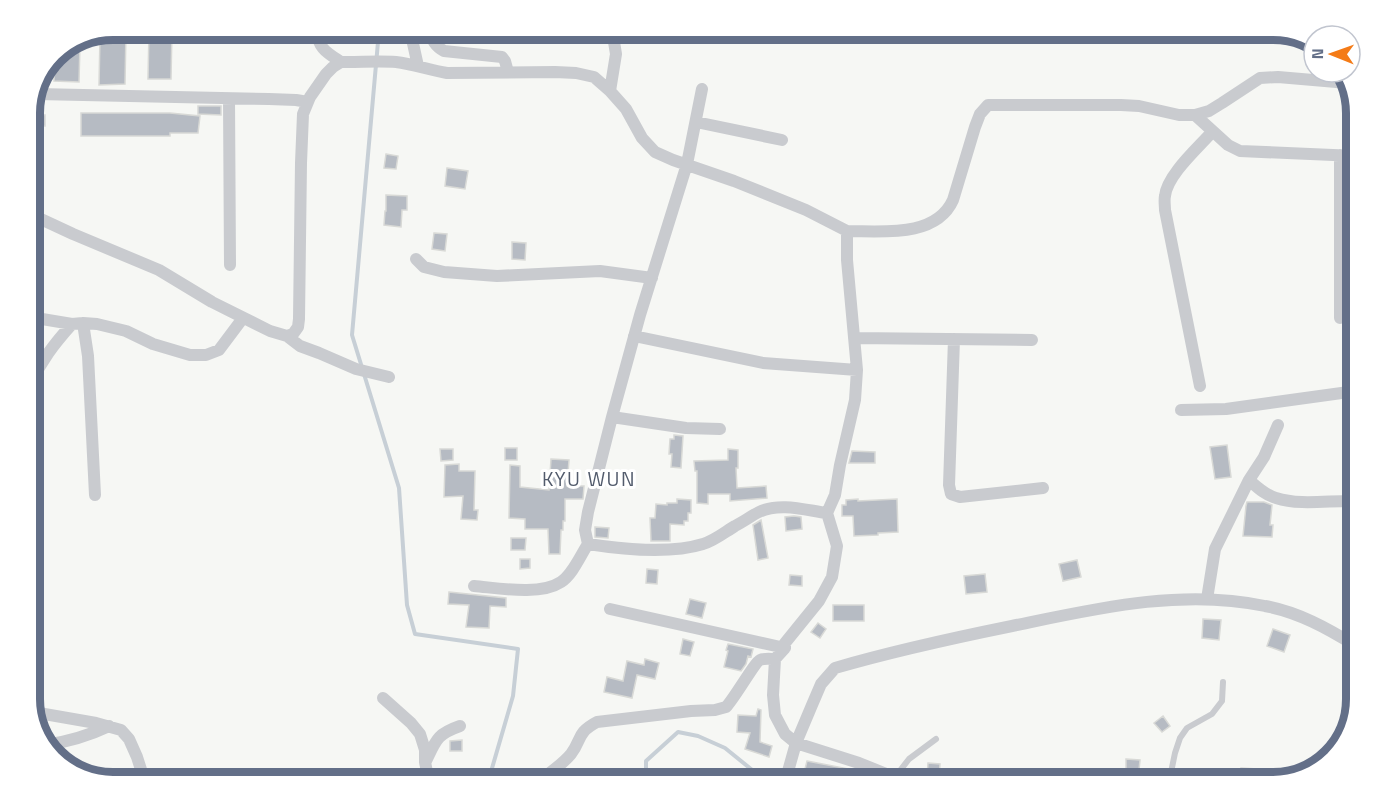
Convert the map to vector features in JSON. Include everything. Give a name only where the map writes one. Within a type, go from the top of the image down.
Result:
[{"type":"street","points":[[318,40],[326,52],[341,62]]},
{"type":"street","points":[[412,40],[418,66]]},
{"type":"street","points":[[432,40],[436,47],[444,51],[502,57],[508,72]]},
{"type":"street","points":[[610,91],[616,54],[614,40]]},
{"type":"street","points":[[287,336],[296,331],[299,319],[302,101],[326,74],[341,62],[394,62],[447,73],[576,73],[594,77],[626,109],[642,138],[655,152],[806,210],[847,231],[902,230],[920,227],[948,211],[975,126],[980,114],[988,105],[1121,105],[1139,106],[1179,116],[1195,115],[1209,111],[1260,78],[1302,79]]},
{"type":"street","points":[[474,586],[533,590],[556,585],[569,574],[588,544],[585,530],[588,512],[634,336],[687,164],[702,89]]},
{"type":"street","points":[[43,94],[302,101]]},
{"type":"street","points":[[229,99],[230,265]]},
{"type":"street","points":[[1195,115],[1228,145],[1240,151],[1345,155]]},
{"type":"street","points":[[696,122],[782,140]]},
{"type":"street","points":[[1200,386],[1165,210],[1165,195],[1168,184],[1175,173],[1212,132]]},
{"type":"street","points":[[1340,318],[1341,155]]},
{"type":"street","points":[[41,219],[159,270],[212,302],[270,331],[287,336],[300,346],[356,369],[389,376]]},
{"type":"street","points":[[847,231],[847,260],[857,370],[855,400],[835,495],[827,513],[837,546],[832,577],[819,601],[775,659],[773,695],[775,715],[785,734],[796,743],[881,772]]},
{"type":"street","points":[[416,259],[424,267],[444,272],[497,276],[600,271],[652,278]]},
{"type":"street","points":[[1340,300],[1345,300]]},
{"type":"street","points":[[41,318],[126,331],[153,344],[190,355],[206,355],[219,350],[243,318]]},
{"type":"street","points":[[41,362],[52,346],[77,323]]},
{"type":"street","points":[[77,323],[88,356],[95,495]]},
{"type":"street","points":[[634,336],[763,363],[857,370]]},
{"type":"street","points":[[854,338],[1032,340]]},
{"type":"street","points":[[954,339],[949,485],[951,494],[960,497],[1043,488]]},
{"type":"street","points":[[1181,410],[1226,409],[1345,392]]},
{"type":"street","points":[[612,417],[686,428],[720,429]]},
{"type":"street","points":[[1207,599],[1215,549],[1249,480],[1264,457],[1278,425]]},
{"type":"street","points":[[1249,480],[1265,494],[1276,498],[1346,501]]},
{"type":"street","points":[[588,544],[661,550],[683,548],[705,544],[759,512],[774,507],[827,513]]},
{"type":"street","points":[[788,772],[796,743],[821,684],[835,668],[963,636],[1087,610],[1149,602],[1207,599],[1265,606],[1300,616],[1346,640]]},
{"type":"street","points":[[610,609],[785,648]]},
{"type":"street","points":[[550,772],[572,753],[579,736],[597,722],[726,707],[754,664],[761,659],[775,659]]},
{"type":"street","points":[[383,698],[420,734],[425,750],[427,772]]},
{"type":"street","points":[[42,714],[121,730],[129,739],[142,772]]},
{"type":"street","points":[[57,744],[89,735],[109,726]]},
{"type":"street","points":[[425,762],[437,739],[446,731],[460,726]]},
{"type":"lane","points":[[1171,772],[1180,738],[1187,728],[1212,714],[1222,701],[1223,682]]},
{"type":"lane","points":[[903,772],[909,759],[936,739]]},
{"type":"building","points":[[126,40],[125,84],[99,85],[100,42]]},
{"type":"building","points":[[149,40],[172,40],[171,79],[148,79]]},
{"type":"building","points":[[80,49],[79,82],[54,81],[54,71],[62,62]]},
{"type":"building","points":[[198,106],[221,106],[221,115],[198,114]]},
{"type":"building","points":[[81,113],[170,113],[200,116],[198,133],[170,133],[170,136],[81,136]]},
{"type":"building","points":[[41,115],[45,115],[45,126],[41,126]]},
{"type":"building","points":[[386,154],[398,156],[396,169],[384,168]]},
{"type":"building","points":[[447,168],[468,171],[465,189],[445,186]]},
{"type":"building","points":[[386,195],[407,196],[407,210],[402,210],[401,227],[384,225]]},
{"type":"building","points":[[434,233],[447,234],[445,251],[432,249]]},
{"type":"building","points":[[512,242],[526,243],[525,260],[512,259]]},
{"type":"building","points":[[674,435],[683,436],[681,468],[671,467],[670,439],[674,439]]},
{"type":"building","points":[[1227,445],[1231,477],[1215,479],[1210,447]]},
{"type":"building","points":[[505,448],[517,448],[517,460],[505,460]]},
{"type":"building","points":[[440,449],[453,449],[453,460],[441,461]]},
{"type":"building","points":[[728,449],[738,450],[737,488],[766,486],[767,498],[730,501],[730,494],[708,494],[708,504],[697,503],[697,471],[695,471],[694,461],[728,460]]},
{"type":"building","points":[[852,451],[875,452],[875,463],[849,463]]},
{"type":"building","points":[[551,459],[569,460],[567,486],[584,486],[583,499],[565,499],[565,521],[563,521],[563,530],[561,530],[560,554],[549,554],[548,529],[525,529],[525,519],[509,518],[510,465],[520,466],[520,487],[549,490]]},
{"type":"building","points":[[459,464],[459,471],[475,471],[474,510],[478,510],[477,520],[461,519],[463,496],[444,497],[445,465]]},
{"type":"building","points":[[677,499],[691,500],[691,513],[688,513],[688,521],[684,521],[684,525],[670,524],[670,541],[651,541],[650,518],[655,518],[656,504],[677,503]]},
{"type":"building","points":[[858,499],[858,501],[897,499],[898,532],[854,536],[853,516],[842,516],[842,505],[846,505],[846,500]]},
{"type":"building","points":[[1247,502],[1264,502],[1272,505],[1270,525],[1273,525],[1272,537],[1243,536]]},
{"type":"building","points":[[785,517],[801,517],[802,529],[786,531]]},
{"type":"building","points":[[761,520],[768,558],[758,560],[753,525]]},
{"type":"building","points":[[595,527],[609,528],[608,538],[595,537]]},
{"type":"building","points":[[511,538],[526,538],[525,550],[511,550]]},
{"type":"building","points":[[520,559],[530,559],[530,568],[520,569]]},
{"type":"building","points":[[1077,560],[1081,577],[1063,581],[1059,564]]},
{"type":"building","points":[[647,569],[658,570],[657,584],[646,583]]},
{"type":"building","points":[[985,574],[987,592],[966,594],[964,576]]},
{"type":"building","points":[[790,575],[802,576],[802,586],[789,585]]},
{"type":"building","points":[[449,592],[506,598],[506,607],[490,606],[489,628],[466,627],[469,605],[448,604]]},
{"type":"building","points":[[690,599],[706,603],[702,618],[686,614]]},
{"type":"building","points":[[833,605],[864,605],[864,621],[833,621]]},
{"type":"building","points":[[1203,619],[1221,620],[1219,640],[1202,638]]},
{"type":"building","points":[[818,623],[826,629],[820,638],[811,632]]},
{"type":"building","points":[[1273,629],[1290,635],[1284,652],[1267,646]]},
{"type":"building","points":[[683,639],[694,642],[690,656],[680,654]]},
{"type":"building","points":[[728,644],[753,649],[751,657],[748,656],[741,671],[724,667]]},
{"type":"building","points":[[645,659],[659,663],[655,679],[637,675],[632,698],[604,692],[607,677],[623,681],[627,661],[644,665]]},
{"type":"building","points":[[758,709],[761,710],[760,742],[772,746],[769,757],[745,749],[750,733],[737,732],[738,715],[756,716]]},
{"type":"building","points":[[1163,716],[1170,726],[1162,732],[1154,723]]},
{"type":"building","points":[[462,740],[462,751],[450,751],[450,741]]},
{"type":"building","points":[[1126,759],[1140,760],[1139,770],[1126,770]]},
{"type":"building","points":[[807,761],[854,770],[854,772],[804,772]]},
{"type":"building","points":[[928,763],[940,764],[939,772],[927,772]]},
{"type":"building","points":[[1241,768],[1257,769],[1257,772],[1241,772]]},
{"type":"waterway","points":[[378,40],[352,335],[399,488],[407,605],[415,634],[518,649],[513,696],[491,772]]},
{"type":"waterway","points":[[646,772],[646,761],[678,732],[698,736],[725,748],[755,772]]},
{"type":"district","name":"KYU WUN","points":[[589,479]]}]
